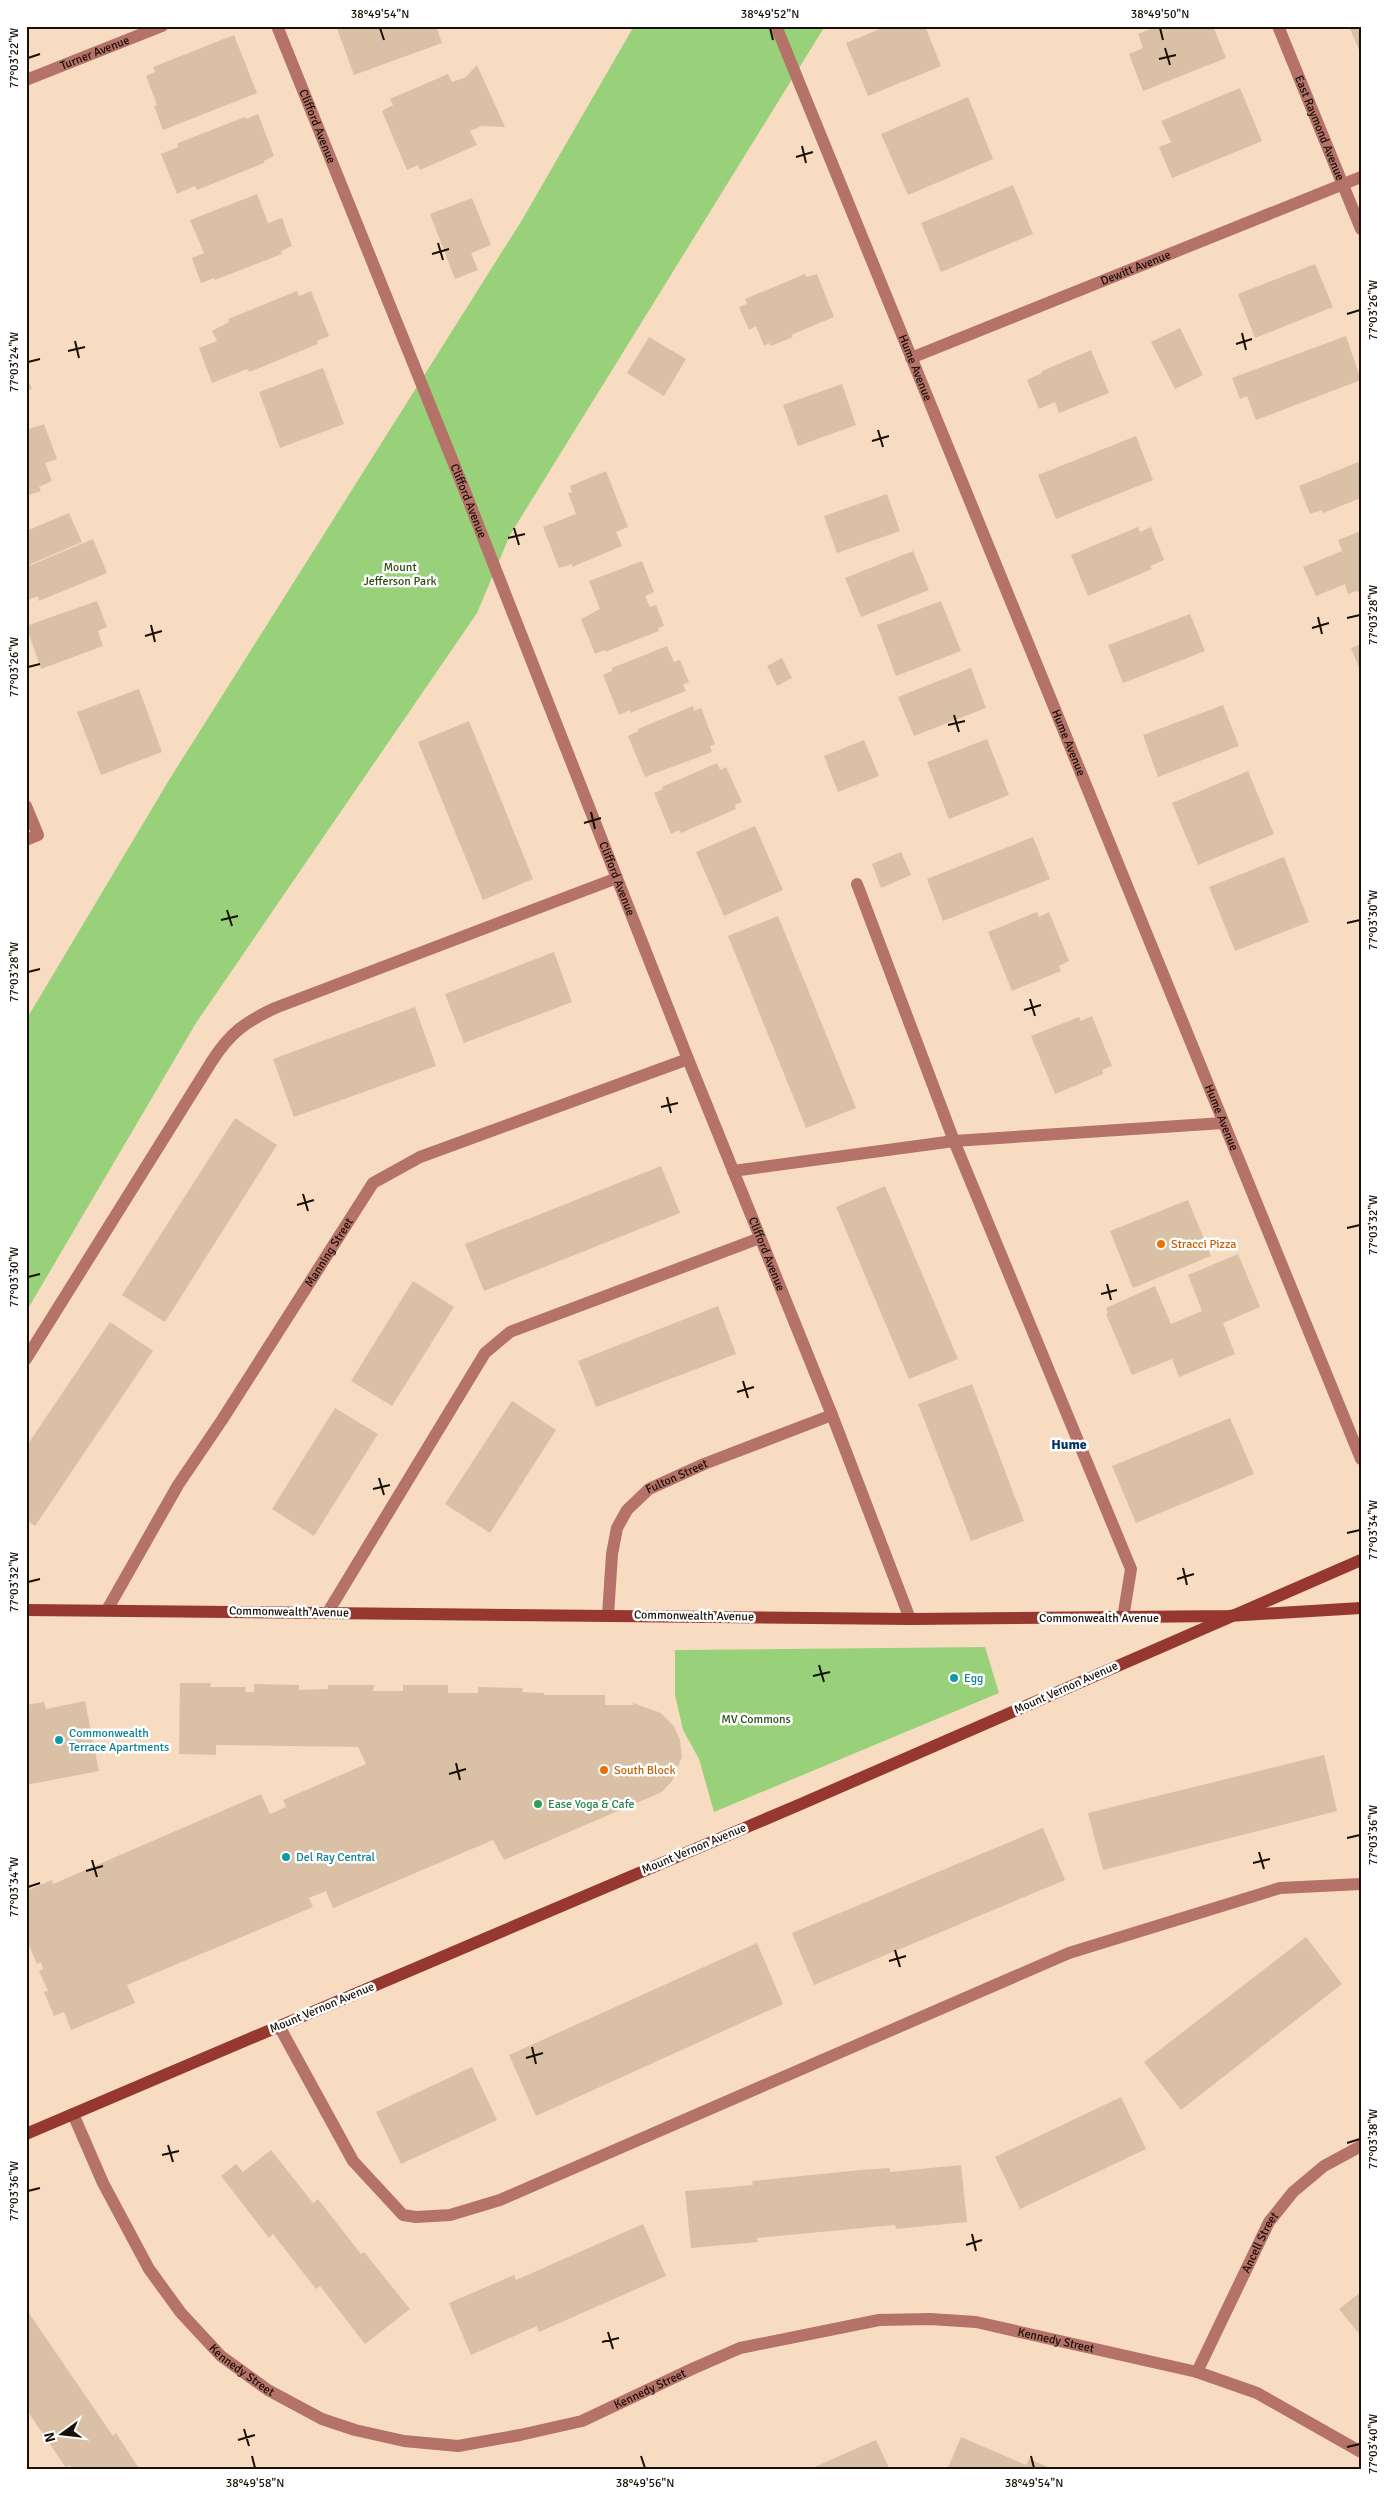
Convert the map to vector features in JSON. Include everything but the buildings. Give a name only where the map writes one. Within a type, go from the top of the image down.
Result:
[{"type":"main road","name":"Mount Vernon Avenue","points":[[26,2134],[801,1804],[1228,1616],[1361,1560]]},
{"type":"main road","name":"Commonwealth Avenue","points":[[26,1610],[910,1619],[1228,1616],[1361,1608]]},
{"type":"street","name":"Turner Avenue","points":[[26,80],[162,26]]},
{"type":"street","name":"Clifford Avenue","points":[[277,26],[466,494],[688,1059],[832,1415],[910,1619]]},
{"type":"street","name":"Hume Avenue","points":[[776,26],[1361,1459]]},
{"type":"street","name":"East Raymond Avenue","points":[[1278,26],[1361,229]]},
{"type":"street","name":"Dewitt Avenue","points":[[912,358],[1361,177]]},
{"type":"street","points":[[26,806],[32,838]]},
{"type":"street","points":[[26,1359],[212,1061],[224,1043],[250,1020],[275,1008],[617,878]]},
{"type":"street","points":[[857,884],[954,1141],[1131,1569],[1123,1618]]},
{"type":"street","name":"Manning Street","points":[[107,1610],[178,1484],[222,1420],[373,1183],[420,1157],[688,1059]]},
{"type":"street","points":[[733,1171],[954,1141],[1223,1123]]},
{"type":"street","points":[[328,1612],[485,1353],[510,1332],[760,1238]]},
{"type":"street","name":"Fulton Street","points":[[608,1615],[612,1554],[617,1528],[627,1510],[649,1489],[704,1464],[832,1415]]},
{"type":"street","points":[[279,2026],[353,2161],[403,2215],[416,2217],[450,2215],[500,2200],[1069,1953],[1280,1888],[1361,1884]]},
{"type":"street","name":"Kennedy Street","points":[[73,2114],[102,2183],[149,2268],[181,2313],[221,2356],[268,2390],[322,2419],[355,2430],[404,2440],[458,2446],[520,2435],[582,2421],[692,2368],[740,2348],[879,2320],[930,2318],[976,2322],[1197,2372],[1258,2393],[1361,2452]]},
{"type":"street","name":"Ancell Street","points":[[1197,2372],[1269,2222],[1294,2192],[1324,2166],[1361,2146]]},
{"type":"green space","name":"Mount Jefferson Park","points":[[634,26],[825,26],[510,535],[477,613],[196,1023],[26,1312],[26,1020],[169,780],[522,220]]},
{"type":"green space","name":"MV Commons","points":[[985,1647],[999,1693],[714,1812],[699,1759],[683,1730],[675,1695],[675,1650]]},
{"type":"place","name":"Stracci Pizza","points":[[1161,1244]]},
{"type":"place","name":"Egg","points":[[954,1678]]},
{"type":"place","name":"Commonwealth Terrace Apartments","points":[[59,1740]]},
{"type":"place","name":"South Block","points":[[604,1770]]},
{"type":"place","name":"Ease Yoga & Cafe","points":[[538,1804]]},
{"type":"place","name":"Del Ray Central","points":[[286,1857]]},
{"type":"district","name":"Hume","points":[[1069,1444]]}]
